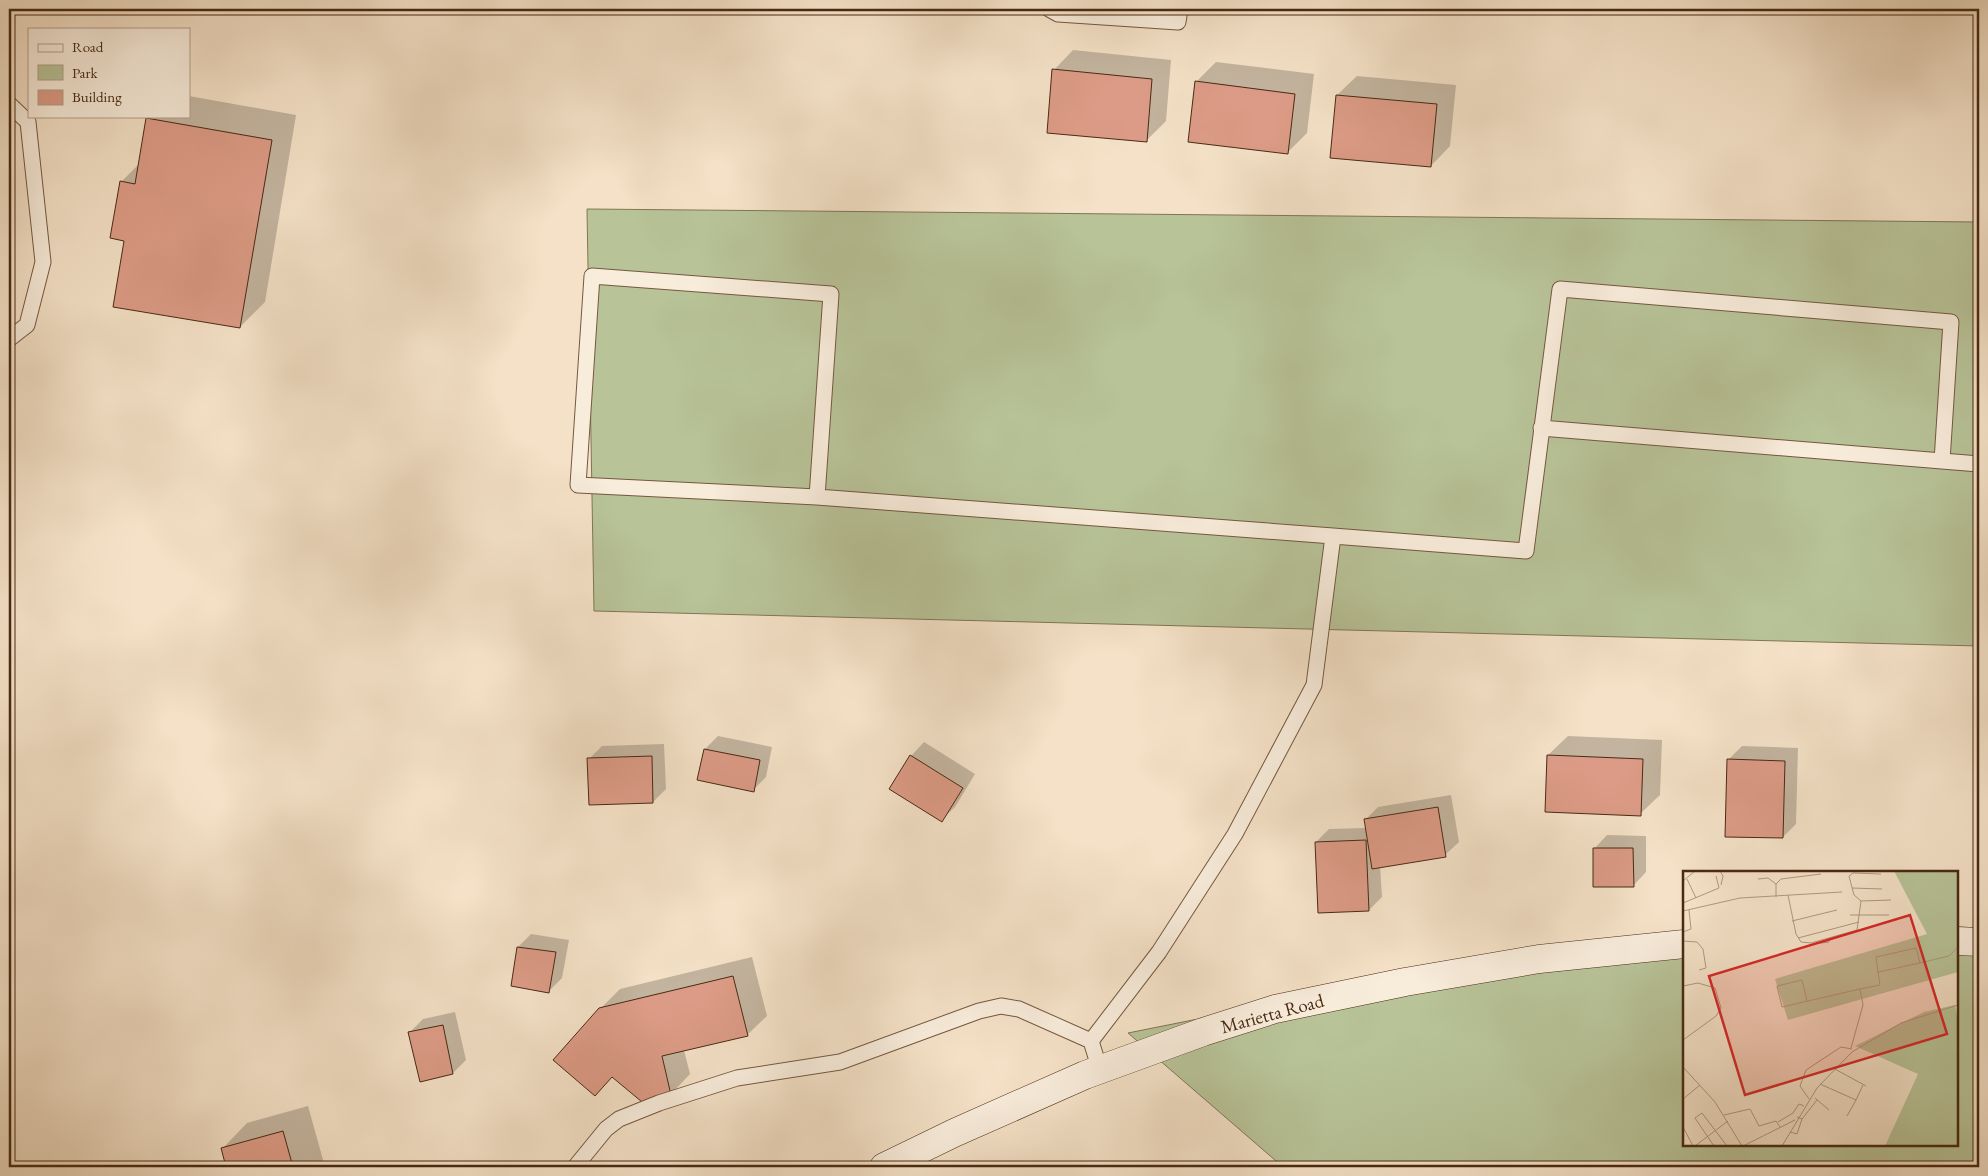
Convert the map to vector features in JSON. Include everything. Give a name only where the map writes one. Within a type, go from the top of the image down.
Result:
[{"type":"street","points":[[1958,941],[1979,942]]},
{"type":"street","name":"Marietta Road","points":[[884,1167],[954,1132],[1100,1070],[1202,1032],[1275,1009],[1405,982],[1539,959],[1683,944]]},
{"type":"lane","points":[[1049,9],[1058,14],[1178,22],[1180,9]]},
{"type":"lane","points":[[9,104],[28,122],[43,262],[27,325],[9,339]]},
{"type":"lane","points":[[817,497],[831,294],[592,276],[578,485],[817,497],[1526,551],[1560,289],[1951,322],[1942,460]]},
{"type":"lane","points":[[1541,428],[1979,464]]},
{"type":"lane","points":[[1091,1041],[1159,952],[1235,834],[1314,685],[1333,536]]},
{"type":"lane","points":[[574,1167],[606,1129],[619,1118],[737,1078],[840,1062],[979,1012],[1001,1006],[1019,1009],[1091,1041],[1100,1070]]},
{"type":"green space","points":[[587,209],[1979,222],[1979,646],[594,611]]},
{"type":"green space","points":[[1958,927],[1979,928],[1979,1167],[1283,1167],[1128,1033],[1457,967],[1683,939],[1683,1146],[1958,1146]]},
{"type":"building","points":[[1052,69],[1152,79],[1147,142],[1047,133]]},
{"type":"building","points":[[1195,81],[1295,94],[1288,154],[1188,142]]},
{"type":"building","points":[[1336,95],[1437,104],[1431,167],[1330,158]]},
{"type":"building","points":[[146,118],[272,140],[240,328],[113,307],[124,241],[110,238],[120,181],[135,184]]},
{"type":"building","points":[[704,749],[760,760],[754,792],[697,780]]},
{"type":"building","points":[[910,755],[963,788],[942,822],[889,789]]},
{"type":"building","points":[[1547,755],[1643,759],[1641,816],[1545,812]]},
{"type":"building","points":[[652,756],[653,803],[589,805],[587,758]]},
{"type":"building","points":[[1727,759],[1785,761],[1783,838],[1725,837]]},
{"type":"building","points":[[1438,807],[1446,857],[1372,869],[1364,819]]},
{"type":"building","points":[[1366,840],[1369,911],[1318,913],[1315,842]]},
{"type":"building","points":[[1593,848],[1633,848],[1634,887],[1593,887]]},
{"type":"building","points":[[517,947],[556,952],[549,993],[511,986]]},
{"type":"building","points":[[733,976],[748,1036],[662,1056],[671,1095],[642,1102],[612,1077],[595,1096],[553,1060],[599,1008]]},
{"type":"building","points":[[443,1025],[453,1074],[420,1082],[408,1032]]},
{"type":"building","points":[[283,1131],[293,1167],[226,1167],[221,1148]]}]
